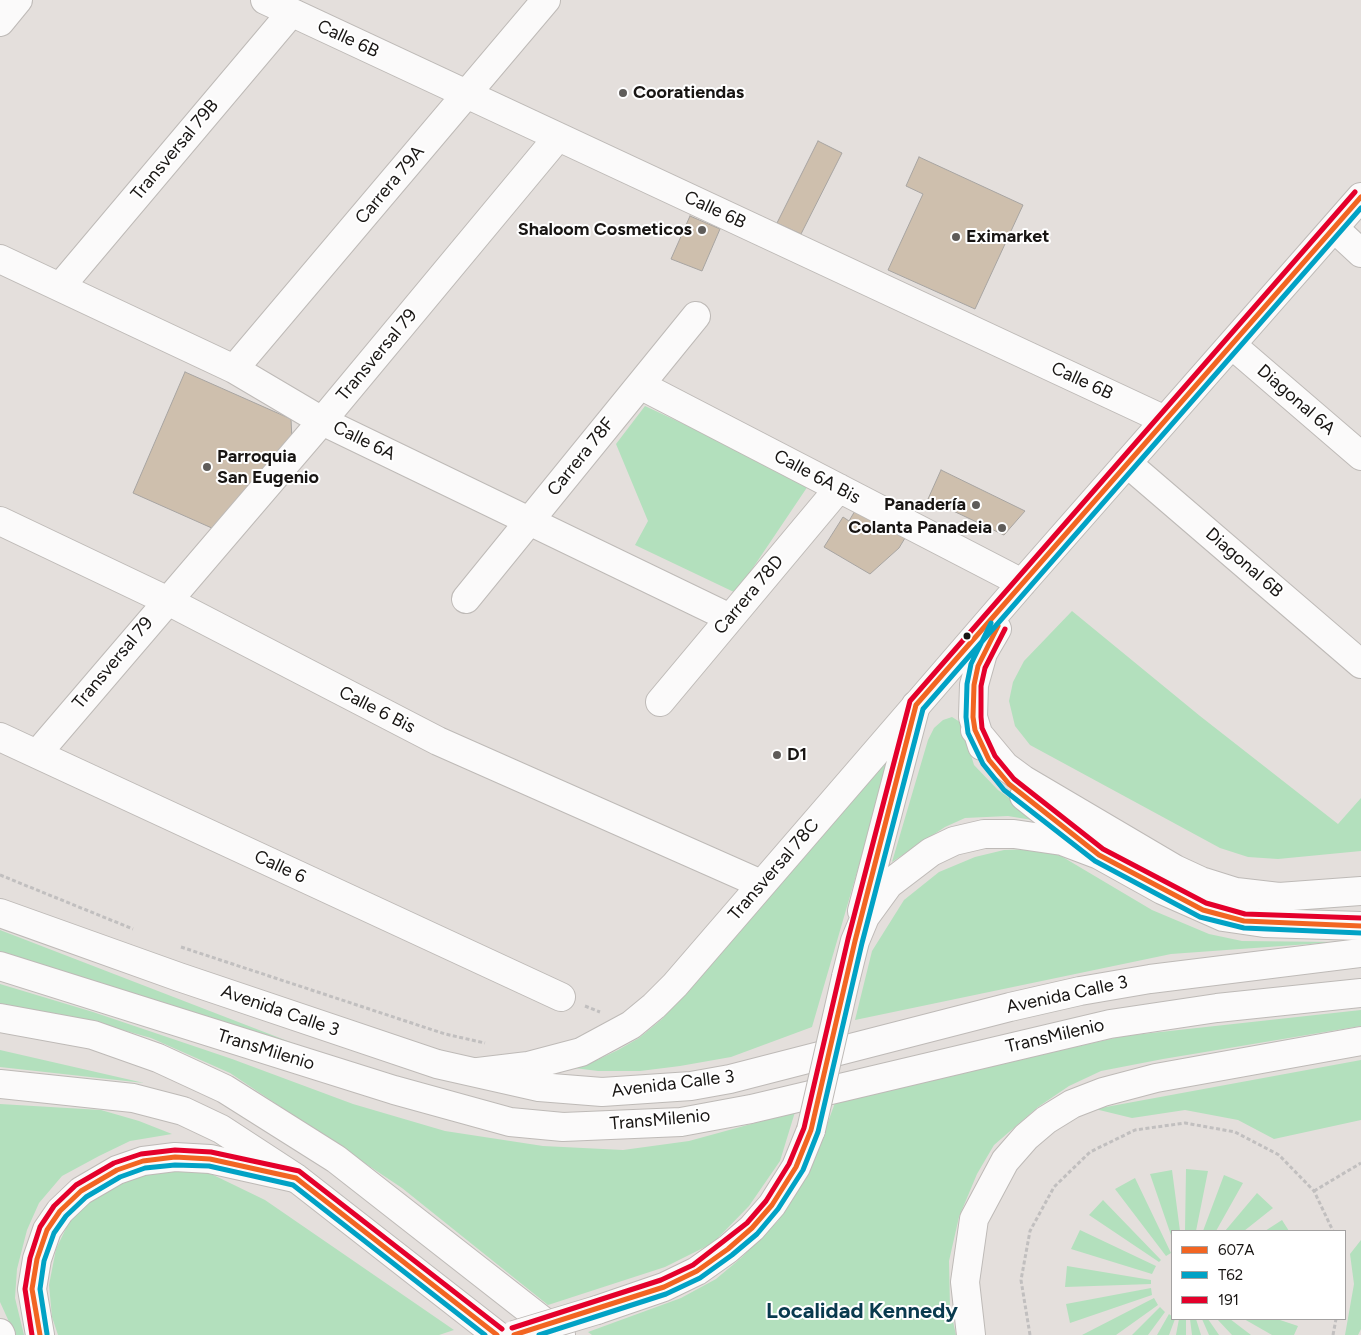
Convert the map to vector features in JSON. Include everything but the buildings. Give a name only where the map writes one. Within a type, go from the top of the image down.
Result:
[{"type":"main road","points":[[0,22],[18,0]]},
{"type":"main road","name":"Calle 6B","points":[[265,0],[1165,420]]},
{"type":"main road","name":"Carrera 79A","points":[[234,369],[546,0]]},
{"type":"main road","name":"Transversal 79B","points":[[60,287],[291,13]]},
{"type":"main road","name":"Transversal 79","points":[[37,754],[166,600],[322,420],[558,137]]},
{"type":"main road","name":"Transversal 78C","points":[[472,1073],[528,1066],[581,1052],[631,1024],[675,985],[916,705],[1361,197]]},
{"type":"main road","points":[[1334,228],[1361,253]]},
{"type":"main road","name":"Calle 6A","points":[[1,262],[60,287],[234,369],[322,420],[730,618]]},
{"type":"main road","name":"Carrera 78F","points":[[466,599],[696,316]]},
{"type":"main road","name":"Diagonal 6A","points":[[1232,345],[1361,456]]},
{"type":"main road","name":"Calle 6A Bis","points":[[640,385],[1022,584]]},
{"type":"main road","name":"Diagonal 6B","points":[[1127,463],[1361,664]]},
{"type":"main road","name":"Carrera 78D","points":[[660,702],[838,488]]},
{"type":"main road","name":"Calle 6 Bis","points":[[0,521],[166,600],[438,742],[761,884]]},
{"type":"main road","name":"Transversal 78C","points":[[1022,584],[978,666],[974,685],[973,705],[976,730],[989,760],[1008,784],[1099,855]]},
{"type":"main road","points":[[514,1335],[664,1287],[697,1271],[728,1250],[752,1228],[772,1205],[796,1167],[811,1130],[854,941],[916,705]]},
{"type":"main road","points":[[976,730],[1005,766],[1024,780],[1175,869],[1201,881],[1236,892],[1279,898],[1361,890]]},
{"type":"main road","name":"Calle 6","points":[[0,737],[560,997]]},
{"type":"main road","points":[[854,941],[865,917],[889,884],[931,852],[954,841],[984,834],[1042,837],[1062,841],[1099,855],[1162,890],[1223,918],[1264,923],[1361,926]]},
{"type":"main road","name":"Avenida Calle 3","points":[[0,913],[179,977],[437,1064],[508,1082],[568,1090],[602,1092],[691,1086],[748,1075],[1010,1007],[1080,991],[1150,979],[1361,953]]},
{"type":"main road","name":"TransMilenio","points":[[0,966],[394,1090],[510,1122],[563,1127],[681,1122],[751,1109],[1110,1024],[1217,1008],[1361,993]]},
{"type":"main road","points":[[0,1018],[93,1035],[158,1058],[225,1089],[336,1159],[561,1335]]},
{"type":"main road","points":[[971,1335],[965,1282],[974,1219],[1005,1161],[1026,1137],[1046,1120],[1072,1104],[1103,1092],[1148,1080],[1361,1041]]},
{"type":"main road","points":[[0,1084],[133,1098],[183,1111],[221,1129],[296,1178],[497,1335]]},
{"type":"main road","points":[[40,1335],[32,1289],[37,1259],[51,1223],[60,1211],[81,1191],[117,1170],[143,1161],[175,1157],[210,1159],[296,1178]]},
{"type":"path","points":[[0,874],[136,931]]},
{"type":"path","points":[[173,944],[445,1034],[492,1043]]},
{"type":"path","points":[[560,997],[631,1024]]},
{"type":"path","points":[[1030,1335],[1021,1280],[1030,1231],[1054,1187],[1090,1152],[1135,1130],[1185,1123],[1235,1132],[1279,1155],[1314,1191],[1333,1230]]},
{"type":"path","points":[[1314,1191],[1361,1163]]},
{"type":"path","points":[[1333,1335],[1336,1320]]},
{"type":"green space","points":[[645,406],[810,483],[736,593],[635,545],[648,521],[616,444]]},
{"type":"green space","points":[[1072,611],[1200,716],[1338,824],[1361,798],[1361,851],[1278,859],[1248,857],[1220,848],[1030,745],[1015,726],[1009,701],[1013,682],[1024,661]]},
{"type":"green space","points":[[952,717],[960,722],[974,765],[998,790],[1044,822],[1008,816],[965,818],[945,827],[892,862],[928,740],[934,728],[943,720]]},
{"type":"green space","points":[[891,755],[812,1027],[731,1057],[680,1066],[640,1071],[598,1071],[566,1067],[597,1060],[618,1050],[639,1038],[662,1019]]},
{"type":"green space","points":[[1034,849],[1061,856],[1152,910],[1209,934],[1242,941],[1337,942],[1171,954],[855,1020],[872,951],[904,900],[939,872],[975,857],[1004,850]]},
{"type":"green space","points":[[0,930],[316,1052],[0,955]]},
{"type":"green space","points":[[0,984],[93,1012],[232,1059],[353,1104],[445,1131],[543,1146],[623,1150],[689,1141],[795,1112],[780,1161],[749,1206],[713,1243],[665,1267],[548,1305],[402,1188],[230,1073],[151,1038],[105,1025],[0,1007]]},
{"type":"green space","points":[[1361,1010],[1361,1026],[1101,1071],[1069,1086],[1038,1107],[994,1145],[977,1174],[959,1217],[949,1261],[950,1308],[956,1335],[592,1335],[588,1332],[681,1298],[716,1279],[741,1258],[778,1221],[816,1155],[836,1100],[1124,1036]]},
{"type":"green space","points":[[0,1050],[144,1083],[0,1067]]},
{"type":"green space","points":[[1361,1060],[1361,1120],[1274,1139],[1238,1120],[1185,1110],[1132,1118],[1095,1109]]},
{"type":"green space","points":[[0,1104],[101,1110],[139,1121],[172,1134],[130,1141],[99,1156],[62,1176],[39,1203],[27,1230],[17,1269],[15,1298],[24,1335],[15,1335],[0,1302]]},
{"type":"green space","points":[[201,1169],[265,1200],[454,1330],[439,1335],[58,1335],[52,1317],[49,1285],[56,1249],[70,1220],[94,1196],[127,1177]]},
{"type":"green space","points":[[1186,1169],[1208,1171],[1196,1230],[1185,1230]]},
{"type":"green space","points":[[1172,1170],[1180,1230],[1171,1230],[1171,1235],[1150,1174]]},
{"type":"green space","points":[[1224,1175],[1243,1183],[1217,1230],[1203,1230]]},
{"type":"green space","points":[[1135,1178],[1171,1253],[1166,1256],[1115,1189]]},
{"type":"green space","points":[[1257,1193],[1273,1208],[1245,1230],[1226,1230]]},
{"type":"green space","points":[[1103,1200],[1161,1260],[1159,1262],[1089,1215]]},
{"type":"green space","points":[[1282,1220],[1288,1230],[1267,1230]]},
{"type":"green space","points":[[1080,1230],[1156,1266],[1152,1274],[1071,1249]]},
{"type":"green space","points":[[1361,1240],[1361,1329],[1358,1335],[1345,1335],[1354,1284],[1350,1254]]},
{"type":"green space","points":[[1067,1266],[1151,1280],[1151,1284],[1065,1287]]},
{"type":"green space","points":[[1151,1288],[1152,1295],[1070,1323],[1066,1304]]},
{"type":"green space","points":[[1154,1298],[1158,1305],[1116,1335],[1082,1335]]},
{"type":"green space","points":[[1160,1307],[1165,1312],[1148,1335],[1132,1335]]},
{"type":"green space","points":[[1169,1314],[1171,1320],[1175,1320],[1169,1335],[1157,1335]]},
{"type":"green space","points":[[1179,1320],[1186,1320],[1186,1335],[1176,1335]]},
{"type":"green space","points":[[1190,1320],[1196,1320],[1201,1335],[1192,1335]]},
{"type":"green space","points":[[1202,1320],[1209,1320],[1219,1335],[1209,1335]]},
{"type":"green space","points":[[1218,1320],[1231,1320],[1251,1335],[1232,1335]]},
{"type":"green space","points":[[1246,1320],[1280,1320],[1298,1326],[1294,1335],[1272,1335]]},
{"type":"transit line","name":"191","points":[[512,1328],[661,1280],[693,1265],[747,1223],[766,1201],[789,1164],[804,1128],[848,939],[910,701],[1355,192]]},
{"type":"transit line","name":"607A","points":[[514,1335],[664,1287],[697,1271],[728,1249],[752,1228],[772,1205],[796,1167],[811,1130],[855,941],[916,705],[1361,197]]},
{"type":"transit line","name":"T62","points":[[539,1335],[666,1294],[700,1278],[757,1234],[778,1209],[803,1170],[818,1132],[862,943],[923,709],[1361,208]]},
{"type":"transit line","name":"T62","points":[[991,623],[971,664],[967,684],[966,717],[968,733],[983,764],[1004,790],[1095,861],[1200,917],[1244,928],[1361,933]]},
{"type":"transit line","name":"607A","points":[[998,626],[978,666],[974,685],[973,717],[975,730],[989,760],[1009,784],[1099,855],[1203,910],[1244,921],[1361,926]]},
{"type":"transit line","name":"191","points":[[1005,629],[985,668],[981,686],[981,717],[982,728],[995,756],[1014,779],[1103,849],[1206,903],[1245,914],[1361,918]]},
{"type":"transit line","name":"191","points":[[32,1335],[25,1289],[30,1258],[40,1227],[54,1206],[76,1185],[114,1163],[141,1154],[175,1150],[211,1152],[299,1171],[502,1329]]},
{"type":"transit line","name":"607A","points":[[40,1335],[32,1289],[37,1259],[47,1230],[60,1211],[81,1191],[117,1170],[143,1161],[175,1157],[210,1159],[296,1178],[497,1335]]},
{"type":"transit line","name":"T62","points":[[47,1334],[40,1289],[44,1261],[54,1233],[66,1216],[86,1197],[120,1177],[145,1168],[175,1165],[209,1166],[293,1185],[485,1335]]},
{"type":"place","name":"Cooratiendas","points":[[623,93]]},
{"type":"place","name":"Shaloom Cosmeticos","points":[[702,230]]},
{"type":"place","name":"Eximarket","points":[[956,237]]},
{"type":"place","name":"Parroquia San Eugenio","points":[[207,467]]},
{"type":"place","name":"Panadería","points":[[976,505]]},
{"type":"place","name":"Colanta Panadeia","points":[[1002,528]]},
{"type":"place","name":"D1","points":[[777,755]]},
{"type":"district","name":"Localidad Kennedy","points":[[862,1312]]}]
